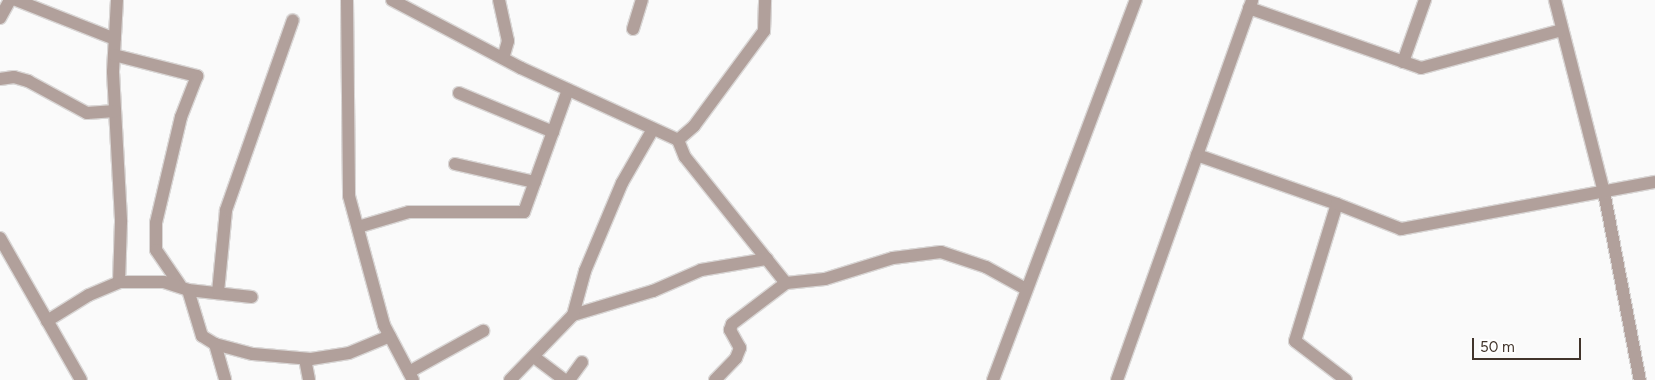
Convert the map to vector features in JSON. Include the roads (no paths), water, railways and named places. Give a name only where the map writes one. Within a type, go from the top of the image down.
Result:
[{"type":"street","points":[[0,18],[10,0]]},
{"type":"street","points":[[16,0],[115,39]]},
{"type":"street","points":[[117,0],[114,54],[121,222],[119,282]]},
{"type":"street","points":[[347,0],[349,196],[384,325],[411,376],[483,331]]},
{"type":"street","points":[[392,0],[568,90],[678,140],[685,157],[786,284]]},
{"type":"street","points":[[498,0],[508,42],[503,58]]},
{"type":"street","points":[[633,29],[642,0]]},
{"type":"street","points":[[678,140],[694,126],[764,31],[765,0]]},
{"type":"street","points":[[993,380],[1136,0]]},
{"type":"street","points":[[1403,62],[1425,0]]},
{"type":"street","points":[[1554,0],[1604,192],[1640,380]]},
{"type":"street","points":[[1117,380],[1250,4],[1421,68],[1562,30]]},
{"type":"street","points":[[218,292],[226,210],[293,20]]},
{"type":"street","points":[[114,54],[197,76],[181,117],[156,223],[156,250],[184,287],[197,328],[202,336],[215,344],[253,354],[305,359],[349,353],[390,336]]},
{"type":"street","points":[[0,79],[14,77],[28,81],[87,113],[115,111]]},
{"type":"street","points":[[358,227],[409,212],[524,212],[568,90]]},
{"type":"street","points":[[459,93],[553,132]]},
{"type":"street","points":[[574,315],[585,271],[618,192],[653,129]]},
{"type":"street","points":[[1197,155],[1338,204],[1401,229],[1655,182]]},
{"type":"street","points":[[455,164],[535,182]]},
{"type":"street","points":[[1338,204],[1295,340],[1346,380]]},
{"type":"street","points":[[0,238],[81,380]]},
{"type":"street","points":[[715,380],[736,358],[740,348],[730,330],[732,324],[786,284],[825,279],[893,258],[941,252],[986,268],[1026,289]]},
{"type":"street","points":[[510,380],[574,315],[652,291],[701,270],[767,259]]},
{"type":"street","points":[[47,321],[89,295],[119,282],[184,287],[252,298]]},
{"type":"street","points":[[215,344],[225,380]]},
{"type":"street","points":[[534,357],[567,380],[582,362]]},
{"type":"street","points":[[305,359],[309,380]]}]
